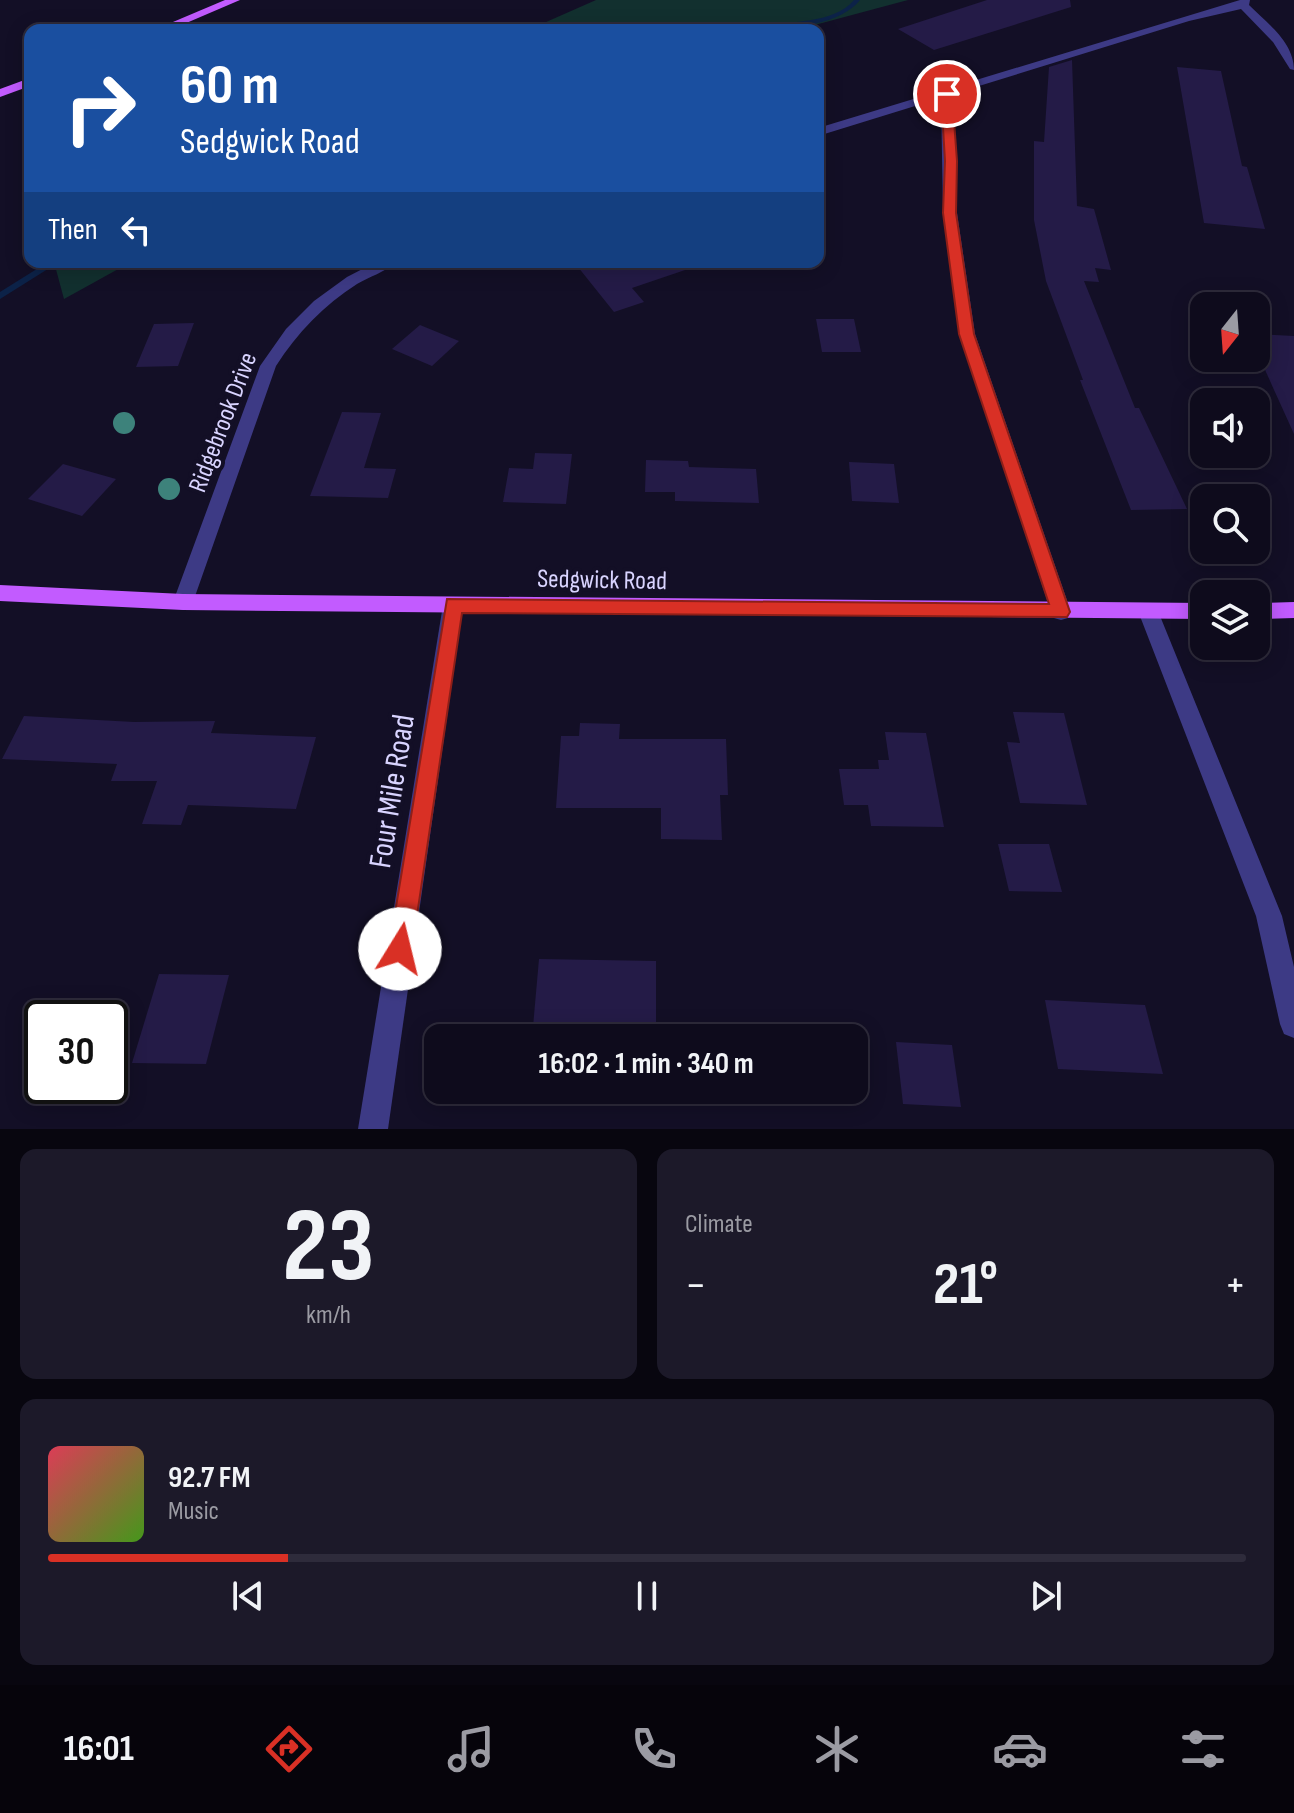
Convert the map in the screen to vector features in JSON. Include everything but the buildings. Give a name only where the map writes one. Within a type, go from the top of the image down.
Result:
[{"type":"main road","points":[[175,24],[235,0]]},
{"type":"main road","points":[[2,90],[24,84]]},
{"type":"main road","name":"Sedgwick Road","points":[[0,593],[183,602],[1190,611]]},
{"type":"main road","points":[[1270,611],[1294,610]]},
{"type":"street","points":[[824,130],[1186,18],[1244,3],[1277,40],[1294,66]]},
{"type":"street","points":[[947,94],[950,213],[967,334],[1061,612]]},
{"type":"street","name":"Ridgebrook Drive","points":[[183,602],[268,366],[282,343],[324,301],[378,268]]},
{"type":"street","name":"Four Mile Road","points":[[373,1129],[453,605]]},
{"type":"street","points":[[1148,611],[1269,916],[1294,1024]]},
{"type":"green space","points":[[596,0],[908,0],[818,24],[542,24]]},
{"type":"green space","points":[[56,268],[120,268],[64,299]]},
{"type":"waterway","points":[[798,24],[842,13],[857,0]]},
{"type":"waterway","points":[[0,296],[44,268]]},
{"type":"route","points":[[400,949],[453,605],[1061,612],[967,334],[950,213],[947,94]]}]
